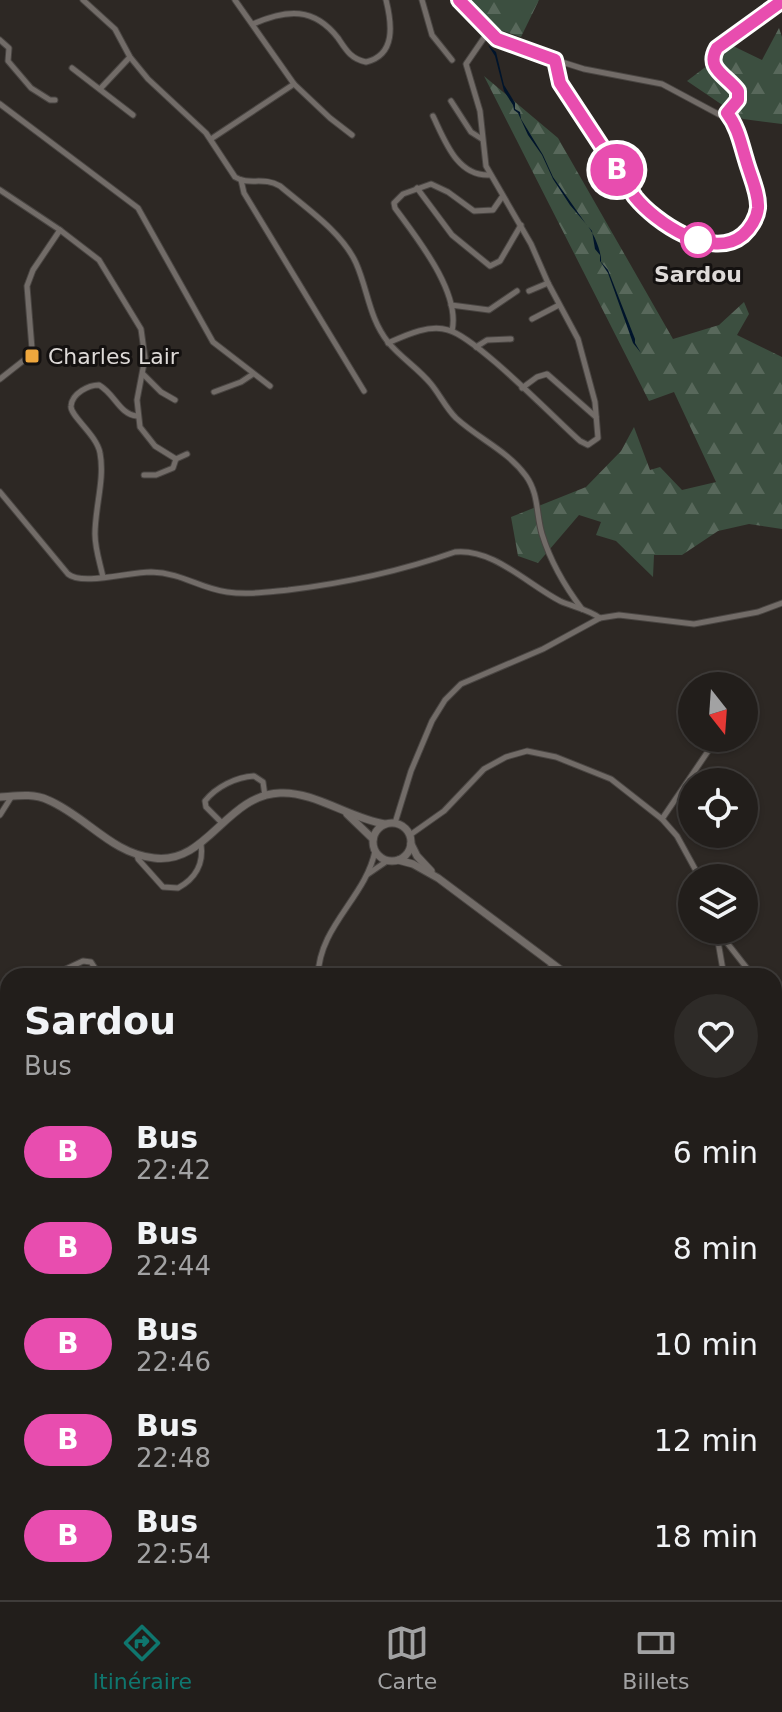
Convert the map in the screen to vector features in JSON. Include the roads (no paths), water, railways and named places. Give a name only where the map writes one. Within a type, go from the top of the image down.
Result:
[{"type":"street","points":[[83,0],[115,29],[130,57],[148,79],[211,140],[235,177],[241,180],[271,180],[335,235],[356,262],[372,315],[388,343],[431,383],[455,417],[509,457],[526,477],[534,491],[542,535],[582,609]]},
{"type":"street","points":[[235,0],[294,84],[352,135]]},
{"type":"street","points":[[253,24],[282,15],[318,18],[350,55],[366,62],[383,54],[388,46],[390,27],[386,0]]},
{"type":"street","points":[[422,0],[432,35],[452,60]]},
{"type":"street","points":[[459,0],[488,32],[511,46],[584,69],[662,84],[720,115],[727,113],[738,100],[738,91],[712,63],[717,48],[782,1]]},
{"type":"street","points":[[388,343],[432,328],[452,331],[476,347],[583,444],[591,444],[598,438],[585,358],[578,339],[521,225],[489,175],[477,99],[466,64],[488,32]]},
{"type":"street","points":[[0,40],[9,48],[8,61],[20,77],[50,100],[55,100]]},
{"type":"street","points":[[100,89],[130,57]]},
{"type":"street","points":[[555,60],[560,83],[642,207],[657,221],[699,240],[719,245],[744,234],[754,220],[758,206],[737,129],[727,113]]},
{"type":"street","points":[[72,68],[133,115]]},
{"type":"street","points":[[211,140],[294,84]]},
{"type":"street","points":[[451,101],[471,132],[482,139]]},
{"type":"street","points":[[0,104],[138,208],[213,342],[270,386]]},
{"type":"street","points":[[433,116],[456,158],[469,172],[489,175]]},
{"type":"street","points":[[241,180],[244,193],[364,391]]},
{"type":"street","points":[[452,331],[451,305],[422,244],[395,208],[397,198],[431,184],[469,210],[483,212],[493,210],[502,196]]},
{"type":"street","points":[[417,188],[452,235],[490,266],[500,261],[521,225]]},
{"type":"street","points":[[0,190],[99,260],[136,319],[144,341],[143,374],[137,400],[140,427],[155,446],[176,459]]},
{"type":"street","points":[[0,379],[28,357],[32,349],[27,286],[33,270],[60,230]]},
{"type":"street","points":[[529,291],[548,283]]},
{"type":"street","points":[[451,305],[489,310],[517,291]]},
{"type":"street","points":[[532,319],[559,305]]},
{"type":"street","points":[[476,347],[487,340],[511,339]]},
{"type":"street","points":[[143,374],[161,392],[175,400]]},
{"type":"street","points":[[214,392],[253,374]]},
{"type":"street","points":[[522,388],[547,374],[597,418]]},
{"type":"street","points":[[103,577],[95,536],[101,456],[93,435],[72,412],[71,406],[73,399],[83,390],[99,385],[110,393],[124,412],[137,416]]},
{"type":"street","points":[[176,459],[187,454]]},
{"type":"street","points":[[144,475],[169,471],[176,464],[176,459]]},
{"type":"street","points":[[0,492],[74,580],[123,573],[169,573],[225,592],[258,594],[368,579],[466,551],[489,558],[553,597],[600,618]]},
{"type":"street","points":[[395,823],[411,771],[432,721],[452,692],[470,679],[522,659],[600,618],[619,615],[694,624],[758,612],[782,603]]},
{"type":"street","points":[[398,860],[409,851],[411,840],[484,769],[506,757],[527,751],[556,757],[611,779],[662,819],[677,836],[692,864]]},
{"type":"street","points":[[662,819],[707,752]]},
{"type":"street","points":[[221,822],[206,807],[205,801],[234,780],[254,776],[263,782],[265,796]]},
{"type":"street","points":[[0,797],[27,795],[48,800],[137,854],[173,858],[201,844],[221,822],[249,802],[279,792],[294,794],[347,814],[401,825],[417,856],[438,878]]},
{"type":"street","points":[[0,815],[13,796]]},
{"type":"street","points":[[347,814],[373,839]]},
{"type":"street","points":[[318,968],[319,957],[327,939],[365,878],[375,851],[373,839],[377,830],[385,824]]},
{"type":"street","points":[[137,854],[163,887],[178,888],[187,883],[200,866],[203,855],[201,844]]},
{"type":"street","points":[[375,851],[387,861]]},
{"type":"street","points":[[365,878],[387,861],[413,864],[438,878],[560,968]]},
{"type":"street","points":[[718,944],[723,968]]},
{"type":"street","points":[[727,944],[747,968]]},
{"type":"street","points":[[68,968],[83,961],[91,962],[95,968]]},
{"type":"street","points":[[549,968],[554,962]]},
{"type":"water","points":[[488,45],[496,52],[504,85],[515,103],[515,109],[520,112],[553,177],[586,223],[553,179],[514,110],[504,91],[495,56]]},
{"type":"water","points":[[592,233],[599,247],[601,262],[608,270],[641,353],[633,343],[608,273],[600,261],[600,255],[595,249]]},
{"type":"place","name":"Sardou","points":[[698,240]]},
{"type":"place","name":"Charles Lair","points":[[32,356]]}]
